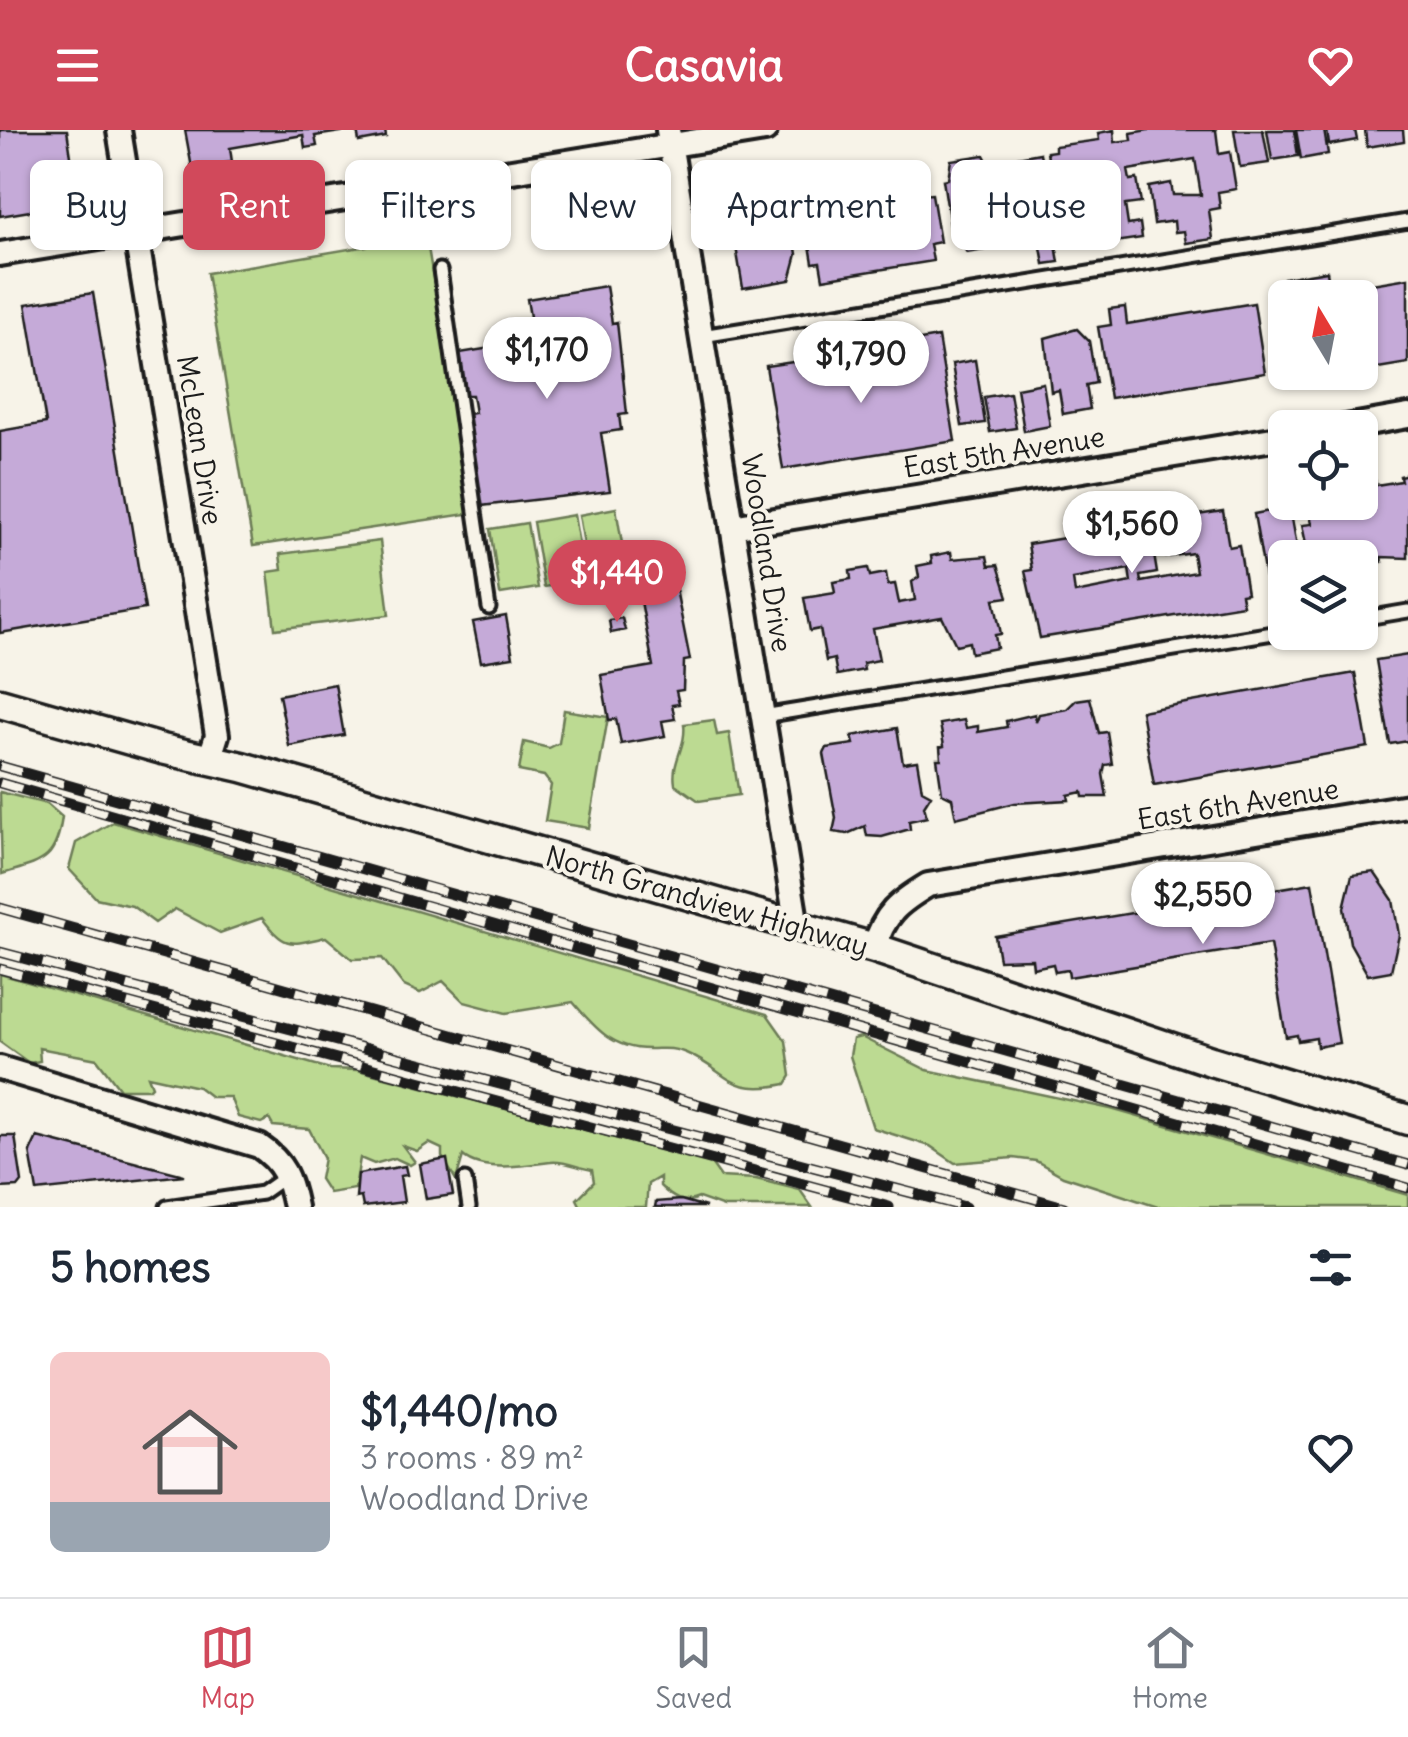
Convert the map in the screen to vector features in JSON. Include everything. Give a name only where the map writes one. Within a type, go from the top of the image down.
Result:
[{"type":"street","name":"McLean Drive","points":[[119,130],[124,160]]},
{"type":"street","points":[[163,227],[669,138],[765,130]]},
{"type":"street","name":"Woodland Drive","points":[[669,138],[797,927]]},
{"type":"street","points":[[0,254],[30,249]]},
{"type":"street","name":"McLean Drive","points":[[139,250],[217,735],[209,760]]},
{"type":"street","points":[[1378,421],[1408,416]]},
{"type":"street","name":"East 5th Avenue","points":[[732,527],[1268,439]]},
{"type":"street","name":"North Grandview Highway","points":[[0,702],[874,948],[1211,1060],[1408,1120]]},
{"type":"street","name":"East 6th Avenue","points":[[874,948],[881,922],[893,906],[928,885],[1408,806]]},
{"type":"street","points":[[0,1068],[259,1146],[282,1165],[294,1207]]},
{"type":"lane","points":[[700,336],[1408,222]]},
{"type":"lane","points":[[440,270],[489,608]]},
{"type":"lane","points":[[1378,616],[1408,612]]},
{"type":"lane","points":[[762,716],[1268,634]]},
{"type":"lane","points":[[167,1207],[262,1193],[282,1165]]},
{"type":"lane","points":[[464,1180],[469,1207]]},
{"type":"green space","points":[[345,250],[428,250],[473,513],[253,546],[207,273]]},
{"type":"green space","points":[[616,508],[627,573],[590,579],[579,515]]},
{"type":"green space","points":[[574,515],[585,580],[544,587],[533,522]]},
{"type":"green space","points":[[527,523],[538,588],[500,594],[490,529]]},
{"type":"green space","points":[[380,541],[389,615],[275,629],[268,572],[282,570],[280,554]]},
{"type":"green space","points":[[564,710],[608,717],[589,828],[545,821],[551,785],[544,776],[519,771],[524,742],[549,748],[559,743]]},
{"type":"green space","points":[[714,720],[717,735],[729,733],[739,795],[699,801],[675,784],[675,768],[684,724]]},
{"type":"green space","points":[[0,792],[47,804],[62,817],[56,843],[45,858],[2,874]]},
{"type":"green space","points":[[113,822],[767,1014],[786,1041],[791,1076],[786,1084],[752,1087],[730,1080],[681,1051],[624,1045],[597,1028],[573,1002],[506,1013],[464,1002],[443,981],[420,993],[404,986],[382,958],[352,959],[326,937],[304,942],[283,940],[262,918],[220,933],[175,909],[155,923],[132,906],[96,898],[69,869],[76,843]]},
{"type":"green space","points":[[0,974],[330,1069],[358,1070],[711,1163],[721,1177],[756,1179],[800,1190],[812,1207],[724,1207],[699,1198],[683,1200],[660,1186],[660,1177],[648,1184],[646,1207],[581,1207],[577,1199],[594,1182],[592,1170],[556,1162],[482,1165],[463,1156],[456,1180],[442,1157],[442,1149],[429,1143],[417,1151],[403,1146],[415,1162],[410,1165],[395,1158],[374,1164],[360,1158],[355,1189],[329,1193],[320,1179],[324,1158],[309,1129],[273,1126],[269,1119],[261,1123],[238,1117],[230,1097],[211,1097],[198,1087],[148,1076],[152,1086],[149,1089],[120,1089],[97,1059],[39,1048],[40,1061],[29,1063],[0,1042]]},
{"type":"green space","points":[[861,1037],[927,1070],[1111,1109],[1408,1195],[1408,1207],[1158,1207],[1063,1176],[1036,1161],[1013,1158],[955,1163],[930,1146],[873,1128],[850,1056],[853,1039]]},
{"type":"building","points":[[0,130],[67,130],[72,160],[30,160],[30,211],[0,216]]},
{"type":"building","points":[[185,130],[353,130],[315,136],[317,146],[305,148],[303,135],[230,148],[232,160],[191,160]]},
{"type":"building","points":[[357,130],[385,130],[386,137],[359,142]]},
{"type":"building","points":[[1114,130],[1115,142],[1132,140],[1131,133],[1148,130],[1216,130],[1219,154],[1230,152],[1236,189],[1218,192],[1220,208],[1209,210],[1213,239],[1186,243],[1184,231],[1175,232],[1174,221],[1154,224],[1149,187],[1171,183],[1173,195],[1201,195],[1195,159],[1128,170],[1130,180],[1137,179],[1141,203],[1125,205],[1128,225],[1140,223],[1142,238],[1121,241],[1121,160],[1048,160],[1047,152],[1055,151],[1055,146],[1099,140],[1098,133]]},
{"type":"building","points":[[1234,130],[1263,130],[1269,163],[1240,167]]},
{"type":"building","points":[[1267,130],[1294,130],[1298,156],[1272,160]]},
{"type":"building","points":[[1296,130],[1324,130],[1328,154],[1301,159]]},
{"type":"building","points":[[1327,130],[1355,130],[1357,140],[1329,145]]},
{"type":"building","points":[[1365,130],[1403,130],[1404,141],[1367,147]]},
{"type":"building","points":[[1040,153],[1041,160],[1006,160]]},
{"type":"building","points":[[984,155],[987,160],[951,160]]},
{"type":"building","points":[[951,160],[951,231],[943,180],[948,179]]},
{"type":"building","points":[[931,194],[932,194],[940,242],[931,244]]},
{"type":"building","points":[[737,250],[796,250],[790,280],[743,288]]},
{"type":"building","points":[[811,250],[931,250],[933,261],[823,279],[820,262],[813,263]]},
{"type":"building","points":[[1042,250],[1057,250],[1059,262],[1044,264]]},
{"type":"building","points":[[1327,271],[1328,280],[1284,280]]},
{"type":"building","points":[[1408,278],[1408,363],[1378,368],[1378,283]]},
{"type":"building","points":[[606,286],[612,323],[617,322],[627,414],[619,415],[621,430],[601,433],[610,491],[481,506],[466,414],[475,413],[472,395],[466,395],[460,353],[534,341],[527,299]]},
{"type":"building","points":[[93,293],[145,609],[0,633],[0,431],[46,423],[26,304]]},
{"type":"building","points":[[1254,303],[1265,373],[1110,398],[1098,327],[1111,325],[1109,309],[1125,307],[1127,324]]},
{"type":"building","points":[[1077,329],[1089,341],[1096,383],[1086,385],[1090,409],[1063,414],[1059,390],[1051,392],[1045,338]]},
{"type":"building","points":[[938,337],[955,441],[783,469],[766,366],[800,361],[801,368],[905,351],[903,343]]},
{"type":"building","points":[[975,360],[985,423],[962,426],[952,364]]},
{"type":"building","points":[[1043,383],[1050,426],[1024,431],[1017,388]]},
{"type":"building","points":[[1010,393],[1016,428],[990,432],[984,397]]},
{"type":"building","points":[[1408,474],[1408,558],[1381,557],[1382,562],[1378,563],[1378,540],[1305,540],[1302,525],[1312,524],[1311,520],[1378,520],[1378,485],[1401,481],[1400,476]]},
{"type":"building","points":[[1223,511],[1229,547],[1239,545],[1247,593],[1241,594],[1243,605],[1040,638],[1025,571],[1032,570],[1028,544],[1149,524],[1157,573],[1140,576],[1141,582],[1196,572],[1193,553],[1166,557],[1160,521]],"holes":[[[1129,569],[1131,582],[1075,593],[1073,579]]]},
{"type":"building","points":[[1268,511],[1268,520],[1292,520],[1296,540],[1268,540],[1268,594],[1254,514]]},
{"type":"building","points":[[951,552],[952,559],[987,556],[989,566],[998,565],[1008,597],[994,599],[1001,634],[995,635],[997,648],[971,653],[969,642],[956,645],[942,617],[873,629],[879,660],[863,663],[864,670],[837,675],[834,659],[826,661],[820,629],[810,631],[804,598],[835,593],[833,582],[851,579],[850,571],[868,568],[870,576],[886,573],[888,585],[895,584],[899,603],[915,600],[912,582],[919,577],[917,566],[932,563],[931,556]]},
{"type":"building","points":[[674,579],[690,660],[684,661],[683,690],[676,691],[679,704],[672,705],[675,719],[662,721],[665,736],[621,744],[616,719],[609,720],[601,675],[653,666],[638,585]]},
{"type":"building","points":[[506,616],[513,657],[481,662],[473,622]]},
{"type":"building","points":[[622,618],[625,630],[611,633],[609,620]]},
{"type":"building","points":[[1408,655],[1408,741],[1390,744],[1376,660]]},
{"type":"building","points":[[1355,673],[1368,747],[1154,785],[1141,711]]},
{"type":"building","points":[[335,684],[344,735],[289,746],[279,695]]},
{"type":"building","points":[[1090,698],[1099,733],[1107,732],[1112,764],[1105,765],[1103,774],[1107,797],[1083,797],[1082,792],[1068,795],[1069,800],[1015,803],[956,818],[952,798],[942,793],[937,759],[941,759],[940,747],[944,746],[940,724],[964,720],[966,728],[978,726],[978,732],[1007,727],[1006,721],[1035,714],[1036,722],[1039,714],[1067,709],[1076,700]]},
{"type":"building","points":[[897,728],[903,763],[917,761],[922,790],[931,795],[924,806],[927,817],[909,821],[910,829],[882,837],[867,836],[865,826],[847,834],[833,832],[836,818],[824,754],[827,748],[854,744],[852,736]]},
{"type":"building","points":[[1374,872],[1393,900],[1399,935],[1391,971],[1368,975],[1350,943],[1344,908],[1352,875]]},
{"type":"building","points":[[1312,883],[1339,1043],[1317,1047],[1316,1038],[1298,1041],[1297,1035],[1286,1037],[1270,944],[1069,977],[1068,970],[1055,972],[1053,964],[1033,968],[1032,959],[999,960],[995,936]]},
{"type":"building","points":[[0,1136],[15,1136],[22,1182],[18,1187],[0,1188]]},
{"type":"building","points":[[37,1137],[184,1175],[37,1191],[30,1152]]},
{"type":"building","points":[[447,1159],[453,1195],[426,1199],[420,1164]]},
{"type":"building","points":[[405,1166],[407,1175],[400,1176],[404,1202],[363,1207],[361,1197],[356,1198],[358,1174]]},
{"type":"building","points":[[681,1200],[706,1207],[655,1207],[656,1202]]},
{"type":"railway","points":[[0,766],[1408,1165]]},
{"type":"railway","points":[[0,783],[1408,1188]]},
{"type":"railway","points":[[0,908],[1064,1207]]},
{"type":"railway","points":[[0,952],[965,1207]]},
{"type":"railway","points":[[0,969],[889,1207]]}]
